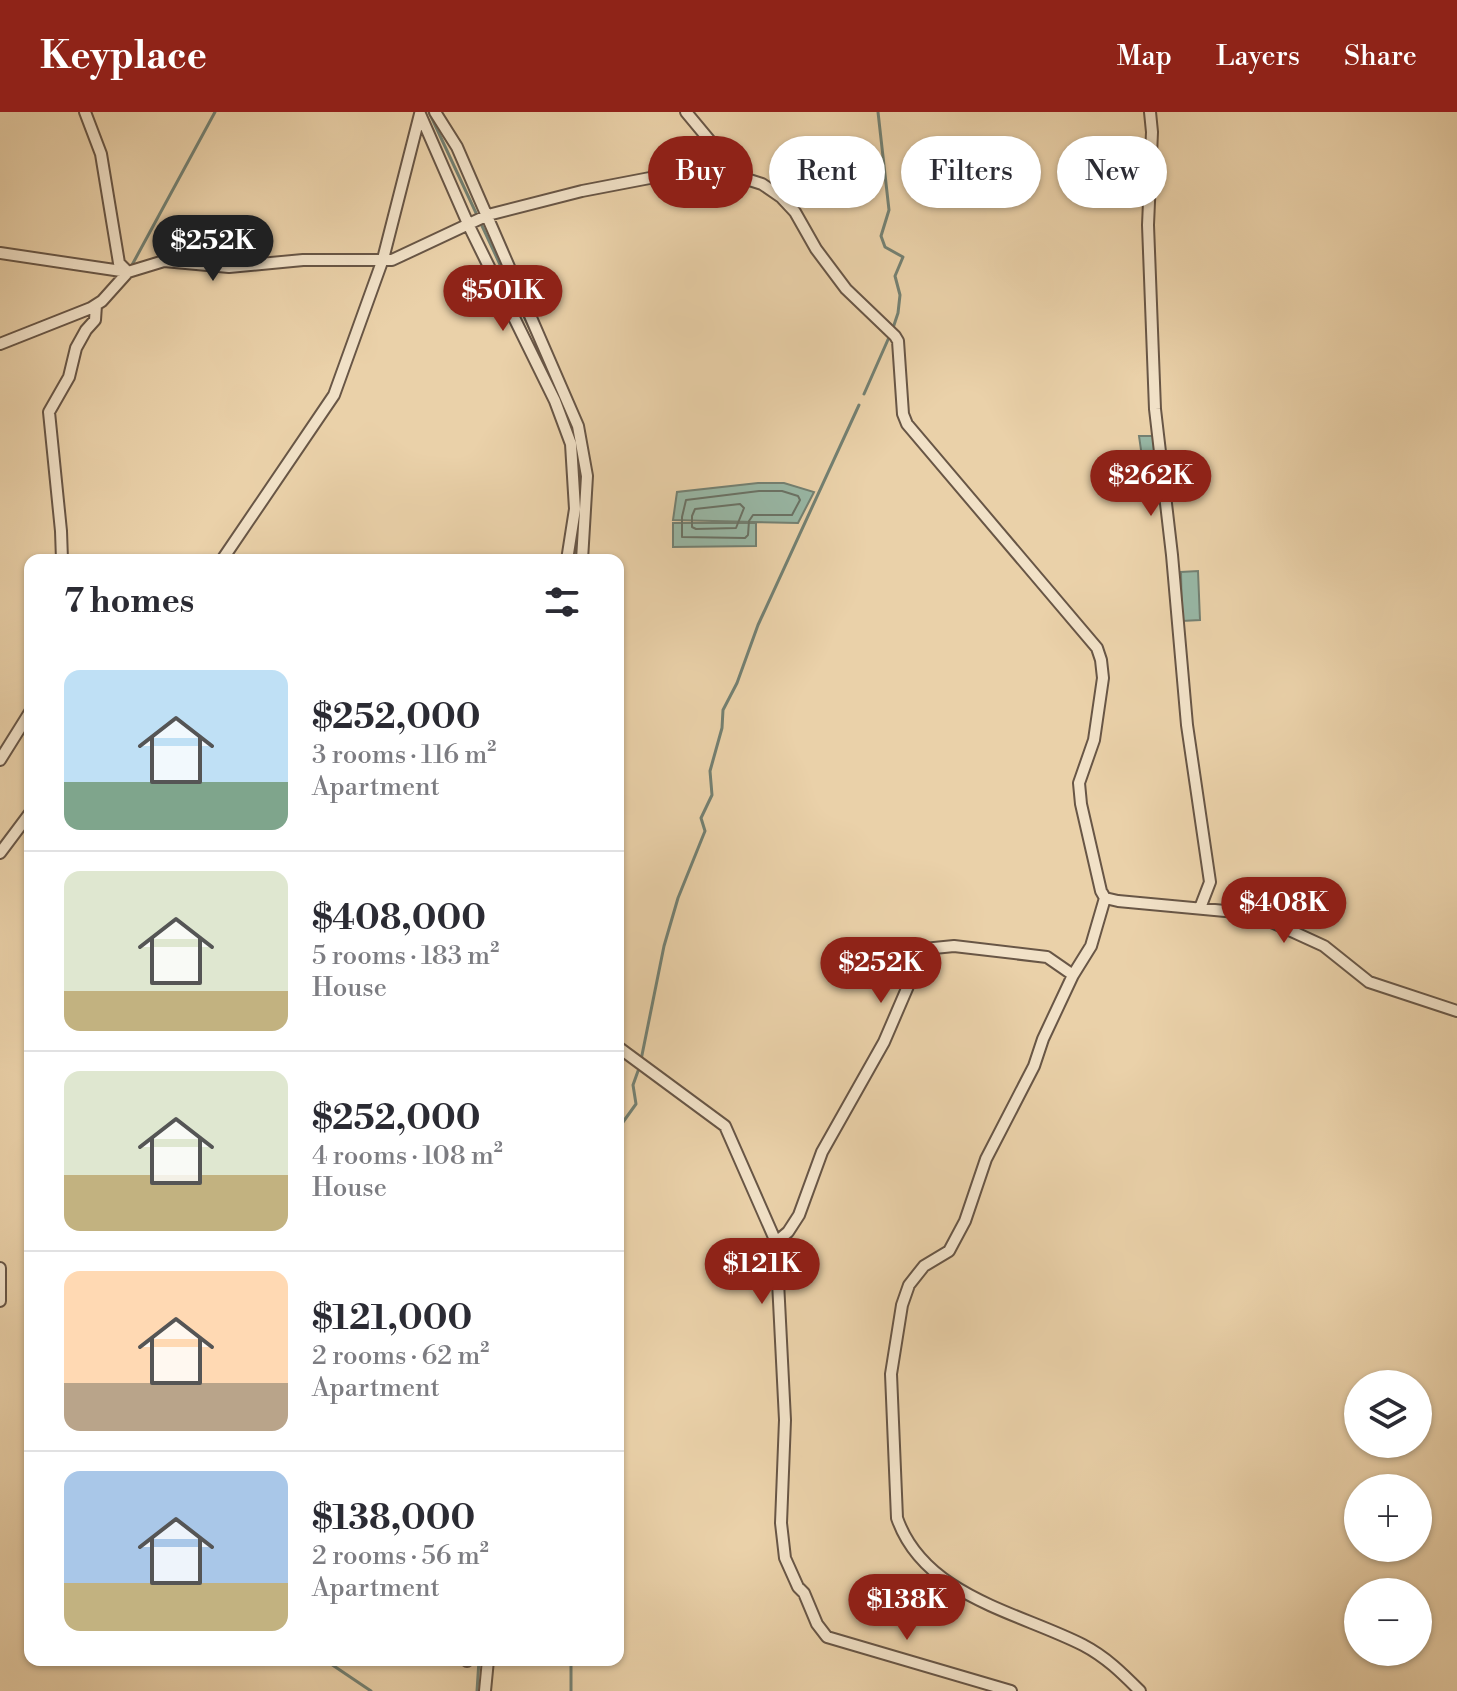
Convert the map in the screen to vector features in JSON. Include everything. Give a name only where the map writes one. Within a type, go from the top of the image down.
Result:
[{"type":"street","points":[[85,112],[101,154],[119,263],[128,272]]},
{"type":"street","points":[[435,112],[457,147],[488,215],[578,426],[587,476],[582,554]]},
{"type":"street","points":[[686,112],[706,136]]},
{"type":"street","points":[[1150,112],[1148,225],[1155,409],[1187,725],[1210,882],[1200,908]]},
{"type":"street","points":[[420,113],[555,401],[571,444],[575,509],[568,554]]},
{"type":"street","points":[[226,554],[334,395],[383,259],[420,113]]},
{"type":"street","points":[[0,253],[128,272],[164,261],[229,267],[303,260],[383,259],[400,257],[488,215],[582,191],[648,178]]},
{"type":"street","points":[[753,181],[781,197],[795,212],[816,249],[846,289],[895,336],[898,341],[903,414],[907,424],[1097,648],[1103,678],[1094,740],[1079,783],[1084,818],[1105,898],[1091,946],[1073,975],[1034,1066],[986,1159],[958,1236],[949,1251],[924,1266],[909,1285],[902,1305],[891,1374],[897,1518],[902,1533],[913,1549],[938,1575],[964,1593],[1083,1645],[1109,1660],[1140,1691]]},
{"type":"street","points":[[0,344],[96,305],[128,272]]},
{"type":"street","points":[[61,554],[49,412],[69,377],[76,348],[95,320],[96,305]]},
{"type":"street","points":[[0,760],[24,722]]},
{"type":"street","points":[[0,853],[24,821]]},
{"type":"street","points":[[1105,898],[1236,912],[1265,919],[1324,946],[1369,982],[1457,1011]]},
{"type":"street","points":[[776,1242],[788,1232],[799,1215],[822,1152],[884,1042],[924,949],[954,946],[1047,957],[1073,975]]},
{"type":"street","points":[[624,1051],[725,1126],[776,1242],[785,1420],[781,1523],[785,1558],[817,1624],[827,1637],[1011,1691]]},
{"type":"street","points":[[0,1268],[0,1301]]},
{"type":"street","points":[[485,1691],[487,1666]]},
{"type":"water","points":[[1139,436],[1153,436],[1157,471],[1144,471]]},
{"type":"water","points":[[784,483],[814,492],[798,523],[673,520],[677,492]]},
{"type":"water","points":[[673,523],[756,523],[756,546],[673,547]]},
{"type":"water","points":[[1198,571],[1200,620],[1182,621],[1181,572]]},
{"type":"water","points":[[1283,886],[1307,891],[1311,900],[1302,919],[1297,922],[1277,914],[1275,907]]},
{"type":"waterway","points":[[132,265],[215,112]]},
{"type":"waterway","points":[[429,112],[537,344]]},
{"type":"waterway","points":[[878,112],[889,210],[881,236],[885,247],[903,257],[895,276],[900,295],[893,328]]},
{"type":"waterway","points":[[864,394],[890,335]]},
{"type":"waterway","points":[[641,1060],[664,946],[678,898],[705,831],[701,818],[712,795],[710,771],[722,728],[723,710],[737,683],[758,625],[859,405]]},
{"type":"waterway","points":[[575,554],[581,503]]},
{"type":"waterway","points":[[624,1121],[636,1104],[633,1085],[638,1071]]},
{"type":"waterway","points":[[334,1666],[371,1691]]},
{"type":"waterway","points":[[477,1691],[479,1666]]},
{"type":"waterway","points":[[571,1666],[571,1691]]}]
